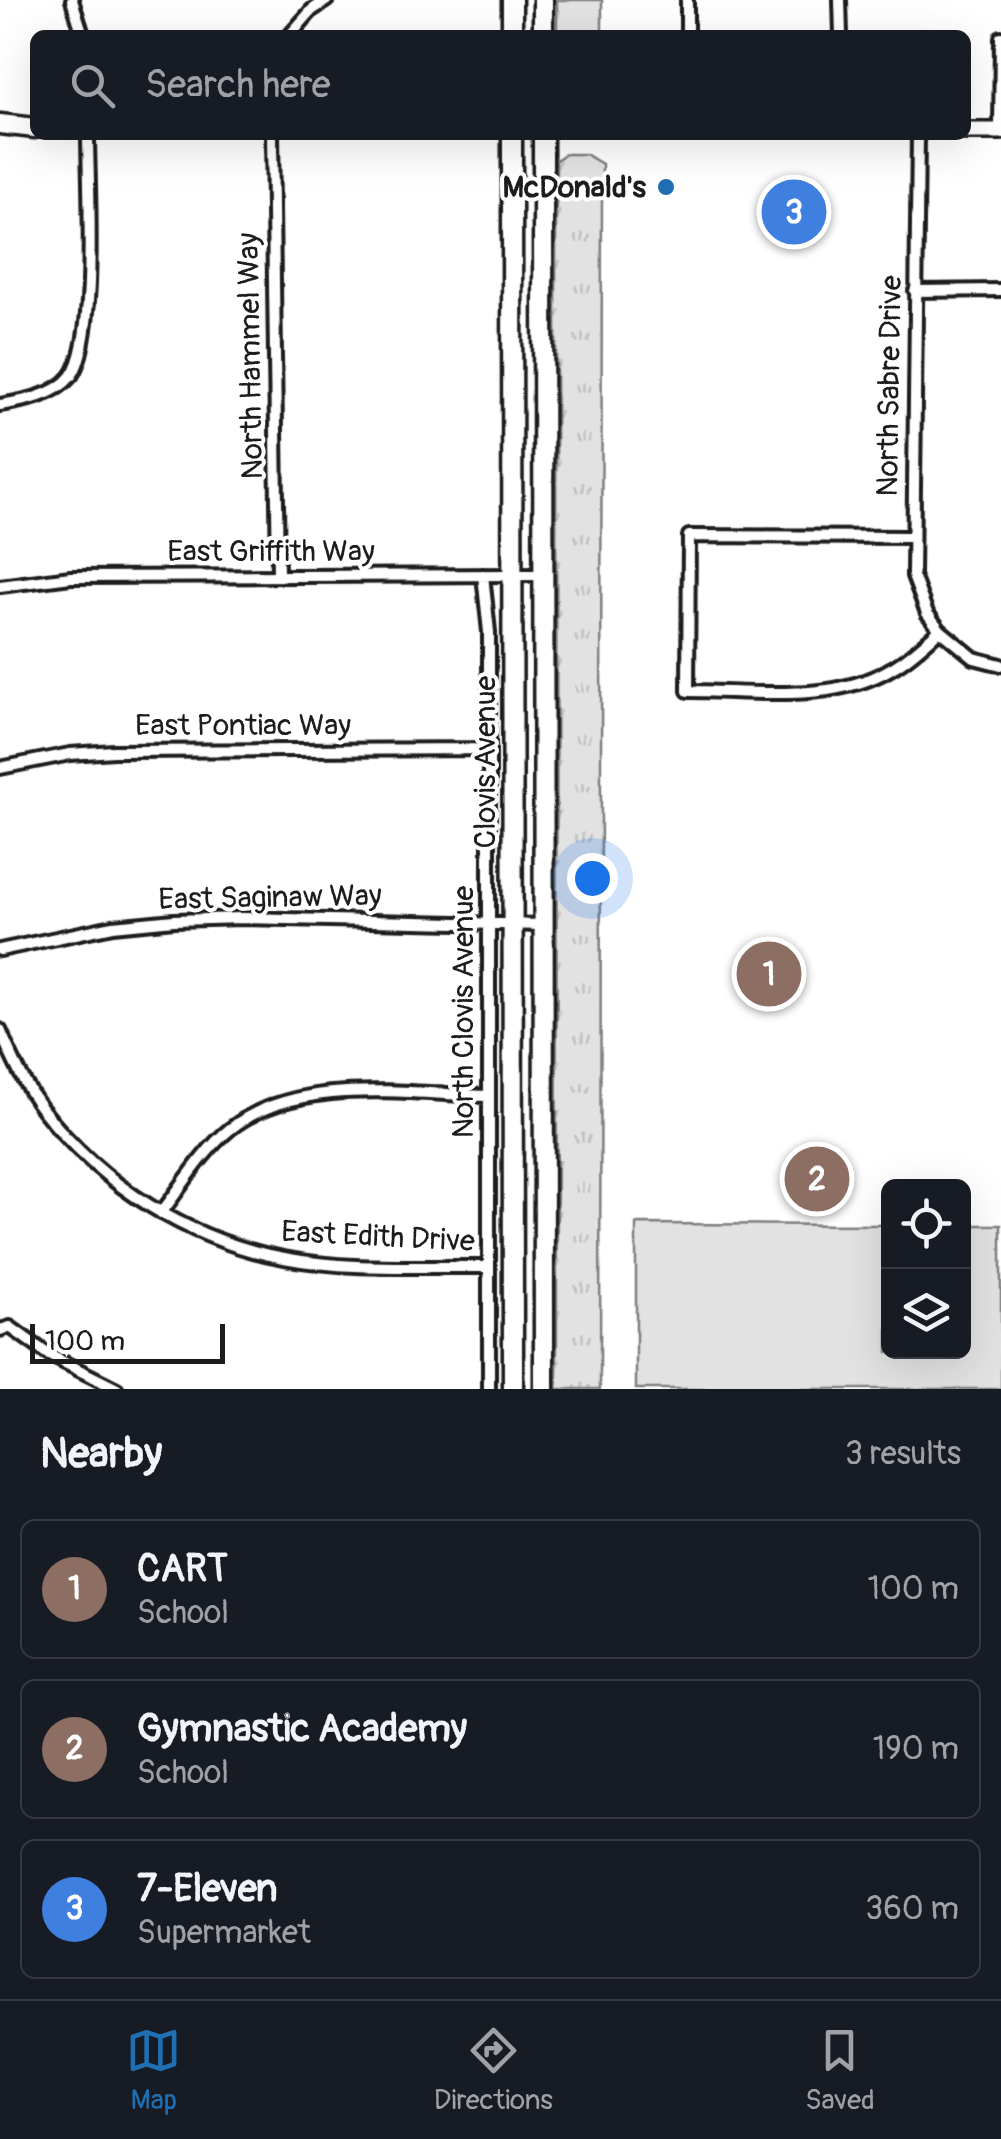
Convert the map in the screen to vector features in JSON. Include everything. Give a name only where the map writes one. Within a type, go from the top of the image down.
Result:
[{"type":"main road","points":[[512,0],[512,30]]},
{"type":"main road","points":[[543,30],[544,0]]},
{"type":"main road","points":[[0,124],[30,127]]},
{"type":"main road","points":[[971,131],[1000,130]]},
{"type":"main road","name":"Clovis Avenue","points":[[512,140],[513,1389]]},
{"type":"main road","name":"Clovis Avenue","points":[[544,140],[544,1389]]},
{"type":"street","points":[[72,0],[82,30]]},
{"type":"street","points":[[294,30],[327,0]]},
{"type":"street","points":[[687,0],[687,30]]},
{"type":"street","points":[[840,0],[841,30]]},
{"type":"street","points":[[1000,130],[1001,37]]},
{"type":"street","points":[[0,405],[26,401],[56,389],[71,376],[80,359],[88,316],[88,140]]},
{"type":"street","name":"North Hammel Way","points":[[272,140],[278,576]]},
{"type":"street","name":"North Sabre Drive","points":[[918,140],[912,537],[918,594],[940,630]]},
{"type":"street","points":[[915,291],[1001,290]]},
{"type":"street","points":[[912,537],[689,536],[688,691],[825,692],[850,686],[893,668],[940,630],[974,658],[1001,665]]},
{"type":"street","name":"North Clovis Avenue","points":[[482,575],[489,632],[488,1389]]},
{"type":"street","name":"East Griffith Way","points":[[0,586],[72,577],[544,575]]},
{"type":"street","name":"East Pontiac Way","points":[[0,768],[114,750],[489,750]]},
{"type":"street","name":"East Saginaw Way","points":[[0,950],[113,926],[174,920],[544,925]]},
{"type":"street","name":"East Edith Drive","points":[[0,1030],[16,1067],[42,1109],[104,1173],[161,1214],[221,1242],[285,1259],[489,1268]]},
{"type":"street","points":[[161,1214],[229,1129],[284,1101],[320,1093],[488,1096]]},
{"type":"street","points":[[0,1317],[5,1329],[49,1356],[118,1389]]},
{"type":"green space","points":[[557,0],[602,0],[602,30],[557,30]]},
{"type":"green space","points":[[565,154],[585,154],[602,164],[600,1389],[557,1389],[556,160]]},
{"type":"green space","points":[[636,1224],[881,1225],[881,1359],[971,1359],[971,1225],[1001,1225],[1001,1389],[636,1389]]},
{"type":"place","name":"McDonald's","points":[[666,187]]},
{"type":"place","name":"7-Eleven","points":[[794,212]]},
{"type":"place","name":"CART","points":[[769,974]]},
{"type":"place","name":"Gymnastic Academy","points":[[817,1179]]}]
